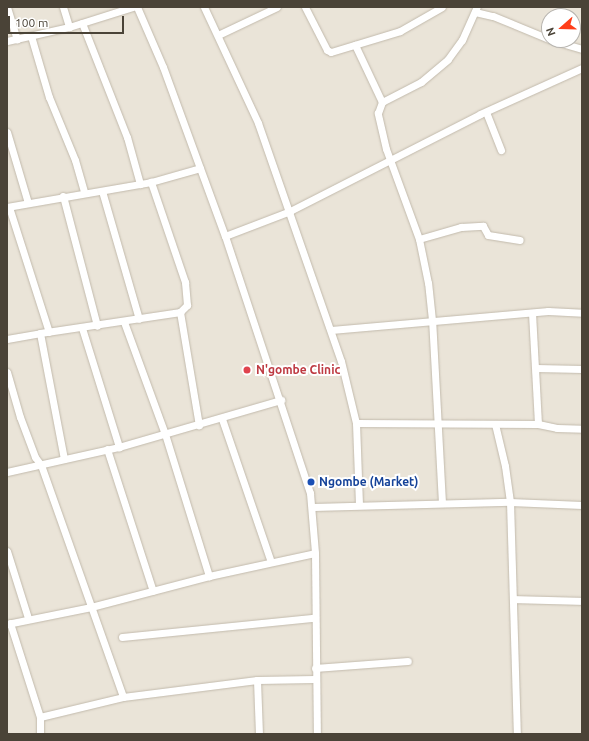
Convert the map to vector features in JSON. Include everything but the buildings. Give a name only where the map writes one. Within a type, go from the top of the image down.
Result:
[{"type":"street","points":[[7,7],[16,40]]},
{"type":"street","points":[[63,7],[70,27]]},
{"type":"street","points":[[7,41],[70,27],[133,7]]},
{"type":"street","points":[[137,7],[163,67],[225,236],[304,468],[313,507],[314,668],[317,734]]},
{"type":"street","points":[[204,7],[258,123],[331,330],[356,423],[359,504]]},
{"type":"street","points":[[218,35],[277,7]]},
{"type":"street","points":[[305,7],[327,50],[331,52],[400,31],[442,7]]},
{"type":"street","points":[[442,503],[436,425],[432,320],[420,240],[390,160],[378,121],[378,113],[382,102],[420,82],[438,70],[462,40],[476,9],[541,36]]},
{"type":"street","points":[[82,23],[126,137],[140,184]]},
{"type":"street","points":[[31,36],[49,97],[74,160],[84,192]]},
{"type":"street","points":[[355,45],[382,102]]},
{"type":"street","points":[[225,236],[290,211],[486,112],[582,68]]},
{"type":"street","points":[[486,112],[501,150]]},
{"type":"street","points":[[7,132],[28,203]]},
{"type":"street","points":[[49,332],[8,207],[84,192],[102,191],[151,182],[200,168]]},
{"type":"street","points":[[7,339],[124,322],[180,312],[187,305],[188,293],[151,182]]},
{"type":"street","points":[[102,191],[140,319]]},
{"type":"street","points":[[63,196],[97,326]]},
{"type":"street","points":[[420,240],[461,226],[483,226],[488,235],[520,240]]},
{"type":"street","points":[[180,312],[199,425]]},
{"type":"street","points":[[331,330],[532,312],[582,313]]},
{"type":"street","points":[[532,312],[538,424]]},
{"type":"street","points":[[124,322],[165,434],[209,576]]},
{"type":"street","points":[[82,328],[119,447]]},
{"type":"street","points":[[40,333],[64,459]]},
{"type":"street","points":[[536,368],[582,369]]},
{"type":"street","points":[[7,372],[20,417],[35,457],[41,465],[123,697]]},
{"type":"street","points":[[7,472],[119,447],[222,419],[282,400]]},
{"type":"street","points":[[222,419],[271,562]]},
{"type":"street","points":[[356,423],[436,425],[538,424],[557,428],[582,429]]},
{"type":"street","points":[[495,424],[505,466],[510,502],[517,734]]},
{"type":"street","points":[[106,449],[153,591]]},
{"type":"street","points":[[313,507],[359,504],[510,502],[582,505]]},
{"type":"street","points":[[7,551],[28,618]]},
{"type":"street","points":[[40,734],[40,717],[9,624],[28,618],[91,608],[209,576],[314,553]]},
{"type":"street","points":[[514,600],[582,601]]},
{"type":"street","points":[[122,637],[314,618]]},
{"type":"street","points":[[314,668],[408,661]]},
{"type":"street","points":[[40,717],[123,697],[257,680],[315,679]]},
{"type":"street","points":[[257,680],[259,734]]},
{"type":"shaded area","points":[[7,7],[582,7],[582,734],[7,734]]},
{"type":"place","name":"N'gombe Clinic","points":[[247,370]]},
{"type":"place","name":"Ngombe (Market)","points":[[311,482]]}]
